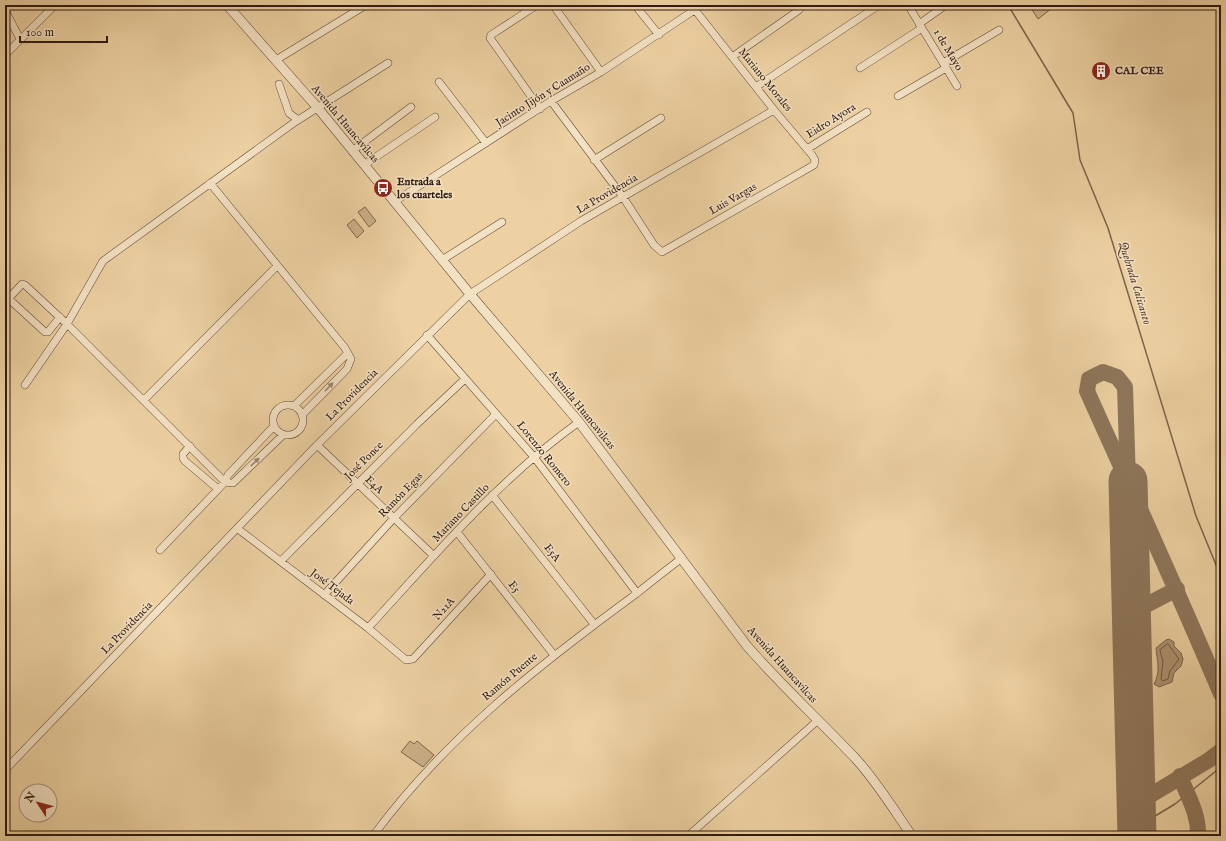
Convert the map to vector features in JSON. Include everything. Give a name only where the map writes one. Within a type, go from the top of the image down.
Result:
[{"type":"street","points":[[5,55],[55,5]]},
{"type":"street","name":"Avenida Huancavilcas","points":[[227,5],[317,107],[470,294],[579,422],[747,646],[817,721],[856,760],[879,788],[912,836]]},
{"type":"street","points":[[276,60],[366,5]]},
{"type":"street","points":[[537,5],[491,35],[490,38],[540,108]]},
{"type":"street","points":[[553,5],[601,72]]},
{"type":"street","points":[[635,5],[659,35]]},
{"type":"street","name":"Jacinto Jijón y Caamaño","points":[[394,202],[551,101],[601,72],[659,35],[702,5]]},
{"type":"street","points":[[756,87],[879,5]]},
{"type":"street","name":"1 de Mayo","points":[[908,5],[957,86]]},
{"type":"street","points":[[860,68],[920,26],[946,5]]},
{"type":"street","points":[[5,10],[20,39]]},
{"type":"street","name":"Mariano Morales","points":[[695,10],[774,110],[807,149],[815,160],[814,165]]},
{"type":"street","points":[[732,57],[799,10]]},
{"type":"street","points":[[898,96],[999,30]]},
{"type":"street","points":[[25,385],[67,324],[103,261],[298,120],[388,63]]},
{"type":"street","points":[[439,82],[486,143]]},
{"type":"street","points":[[279,84],[289,113],[298,120]]},
{"type":"street","points":[[551,101],[623,197]]},
{"type":"street","points":[[352,151],[411,107]]},
{"type":"street","name":"La Providencia","points":[[5,770],[317,445],[470,294],[581,221],[774,110]]},
{"type":"street","name":"Eidro Ayora","points":[[807,149],[867,112]]},
{"type":"street","points":[[364,165],[435,117]]},
{"type":"street","points":[[594,160],[661,118]]},
{"type":"street","name":"Luis Vargas","points":[[623,197],[654,245],[664,253],[814,165]]},
{"type":"street","points":[[210,183],[345,348],[351,359],[347,369],[302,415]]},
{"type":"street","points":[[442,260],[502,222]]},
{"type":"street","points":[[144,400],[277,266]]},
{"type":"street","points":[[60,317],[48,332],[45,332],[10,300],[10,297],[24,284],[60,317],[225,482],[234,483],[283,435]]},
{"type":"street","name":"Lorenzo Romero","points":[[427,335],[534,457],[637,593]]},
{"type":"street","points":[[294,406],[347,354]]},
{"type":"street","name":"José Ponce","points":[[281,562],[357,483],[465,379]]},
{"type":"street","points":[[288,405],[294,406],[302,415],[302,426],[294,435],[283,435],[274,427],[272,421],[276,410],[288,405]]},
{"type":"street","name":"Ramón Egas","points":[[324,595],[394,518],[496,414]]},
{"type":"street","name":"Mariano Castillo","points":[[368,628],[492,495],[534,457],[579,422]]},
{"type":"street","points":[[160,550],[225,482],[228,475],[274,427]]},
{"type":"street","name":"E4A","points":[[317,445],[434,556]]},
{"type":"street","points":[[190,446],[183,454],[183,458],[218,489]]},
{"type":"street","name":"E5A","points":[[492,495],[594,624]]},
{"type":"street","name":"José Tejada","points":[[238,529],[368,628],[406,660],[413,659]]},
{"type":"street","name":"E5","points":[[457,532],[554,655]]},
{"type":"street","name":"Ramón Puente","points":[[373,836],[392,810],[423,773],[505,694],[594,624],[682,558]]},
{"type":"street","name":"N21A","points":[[413,659],[491,574]]},
{"type":"street","points":[[688,836],[817,721]]},
{"type":"shaded area","points":[[1029,5],[1056,5],[1038,19]]},
{"type":"shaded area","points":[[365,207],[376,221],[369,227],[358,212]]},
{"type":"shaded area","points":[[354,219],[364,231],[357,238],[347,225]]},
{"type":"shaded area","points":[[410,741],[414,744],[417,741],[434,755],[423,767],[401,752]]},
{"type":"water","points":[[1169,639],[1174,642],[1174,646],[1181,653],[1183,659],[1181,666],[1174,673],[1172,682],[1159,687],[1154,684],[1158,670],[1156,648]]},
{"type":"waterway","name":"Quebrada Calicanto","points":[[1008,5],[1073,113],[1080,160],[1108,228],[1196,516],[1221,577]]},
{"type":"waterway","name":"Quebrada Calicanto","points":[[1122,836],[1175,804],[1221,767]]},
{"type":"taxiway","points":[[1128,481],[1125,387],[1117,377],[1103,372],[1089,379],[1087,391],[1172,580],[1221,694]]},
{"type":"taxiway","points":[[1131,613],[1177,589]]},
{"type":"taxiway","points":[[1136,804],[1209,760],[1221,751]]},
{"type":"taxiway","points":[[1180,776],[1195,813],[1198,836]]},
{"type":"runway","points":[[1128,481],[1137,836]]},
{"type":"place","name":"CAL CEE","points":[[1101,71]]},
{"type":"place","name":"Entrada a los cuarteles","points":[[383,188]]}]
